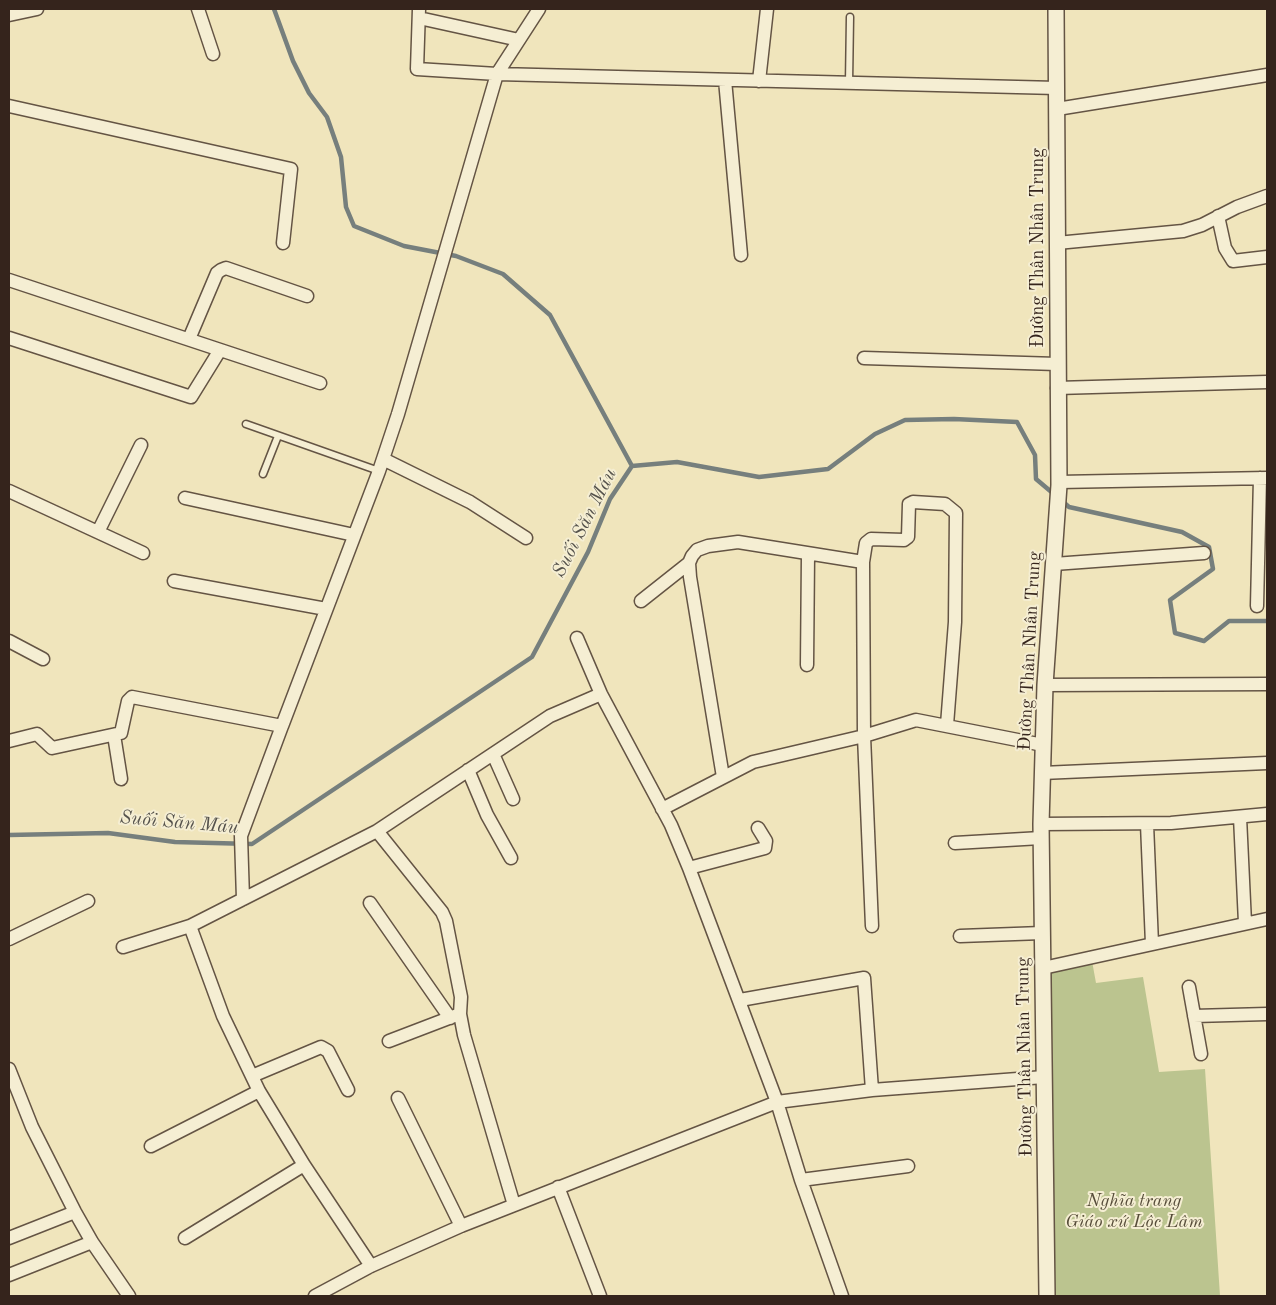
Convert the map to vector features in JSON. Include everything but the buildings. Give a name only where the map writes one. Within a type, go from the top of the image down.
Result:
[{"type":"street","points":[[9,15],[36,9]]},
{"type":"street","points":[[198,9],[213,54]]},
{"type":"street","points":[[243,899],[241,836],[381,465],[398,414],[497,74],[539,9]]},
{"type":"street","points":[[759,81],[767,9]]},
{"type":"street","name":"Đường Thân Nhân Trung","points":[[1047,1296],[1041,831],[1045,685],[1059,483],[1056,9]]},
{"type":"street","points":[[519,40],[419,13],[417,69],[497,74],[1057,88]]},
{"type":"street","points":[[1057,109],[1267,75]]},
{"type":"street","points":[[725,80],[741,255]]},
{"type":"street","points":[[9,106],[291,169],[283,243]]},
{"type":"street","points":[[1058,243],[1183,232],[1267,196]]},
{"type":"street","points":[[1218,216],[1225,248],[1233,261],[1267,257]]},
{"type":"street","points":[[189,339],[217,274],[226,268],[307,296]]},
{"type":"street","points":[[9,280],[320,383]]},
{"type":"street","points":[[9,338],[191,397],[220,350]]},
{"type":"street","points":[[864,358],[1057,364]]},
{"type":"street","points":[[1057,388],[1267,382]]},
{"type":"street","points":[[98,532],[141,445]]},
{"type":"street","points":[[381,465],[470,502],[526,538]]},
{"type":"street","points":[[1059,483],[1264,478],[1263,564],[1257,606]]},
{"type":"street","points":[[9,490],[143,553]]},
{"type":"street","points":[[185,498],[354,535]]},
{"type":"street","points":[[872,926],[864,736],[863,562],[867,542],[871,539],[904,540],[908,537],[909,504],[917,502],[945,504],[956,513],[955,622],[947,725]]},
{"type":"street","points":[[642,601],[689,563],[697,550],[708,546],[738,542],[775,546],[808,555],[863,562]]},
{"type":"street","points":[[1054,564],[1204,554]]},
{"type":"street","points":[[807,665],[808,555]]},
{"type":"street","points":[[689,563],[723,777]]},
{"type":"street","points":[[174,581],[326,609]]},
{"type":"street","points":[[577,638],[601,694],[662,809],[689,868],[777,1102],[801,1180],[842,1296]]},
{"type":"street","points":[[9,642],[42,659]]},
{"type":"street","points":[[1045,685],[1267,684]]},
{"type":"street","points":[[123,947],[190,926],[377,831],[550,716],[601,694]]},
{"type":"street","points":[[9,741],[37,734],[52,748],[121,733],[128,700],[132,697],[282,726]]},
{"type":"street","points":[[662,809],[753,762],[864,736],[916,720],[1042,745]]},
{"type":"street","points":[[114,735],[121,779]]},
{"type":"street","points":[[493,754],[513,799]]},
{"type":"street","points":[[1042,773],[1101,772],[1267,763]]},
{"type":"street","points":[[468,770],[487,815],[511,858]]},
{"type":"street","points":[[955,843],[1041,831],[1240,818],[1267,814]]},
{"type":"street","points":[[1240,818],[1245,922]]},
{"type":"street","points":[[1147,824],[1152,944]]},
{"type":"street","points":[[689,868],[765,848],[766,841],[758,828]]},
{"type":"street","points":[[377,831],[442,912],[446,921],[461,996],[455,1016]]},
{"type":"street","points":[[9,940],[88,901]]},
{"type":"street","points":[[370,903],[455,1016],[464,1035],[514,1205]]},
{"type":"street","points":[[1042,968],[1245,922],[1267,919]]},
{"type":"street","points":[[190,926],[223,1016],[259,1091],[304,1165],[371,1266]]},
{"type":"street","points":[[960,936],[1042,932]]},
{"type":"street","points":[[740,1000],[864,978],[872,1090]]},
{"type":"street","points":[[1189,986],[1201,1054]]},
{"type":"street","points":[[1194,1016],[1267,1014]]},
{"type":"street","points":[[389,1041],[455,1016]]},
{"type":"street","points":[[252,1076],[322,1047],[328,1051],[348,1090]]},
{"type":"street","points":[[9,1069],[32,1127],[75,1212],[92,1242],[129,1296]]},
{"type":"street","points":[[315,1296],[371,1266],[461,1226],[777,1102],[872,1090],[1044,1077]]},
{"type":"street","points":[[151,1146],[259,1091]]},
{"type":"street","points":[[398,1098],[461,1226]]},
{"type":"street","points":[[185,1238],[304,1165]]},
{"type":"street","points":[[801,1180],[908,1166]]},
{"type":"street","points":[[558,1188],[600,1296]]},
{"type":"street","points":[[9,1238],[75,1212]]},
{"type":"street","points":[[9,1275],[92,1242]]},
{"type":"lane","points":[[849,83],[850,17]]},
{"type":"lane","points":[[246,424],[278,436],[381,465]]},
{"type":"lane","points":[[263,474],[278,436]]},
{"type":"green space","name":"Nghĩa trang Giáo xứ Lộc Lâm","points":[[1092,961],[1096,983],[1143,977],[1159,1072],[1205,1069],[1220,1296],[1055,1296],[1051,973]]},
{"type":"waterway","points":[[274,9],[293,61],[309,93],[327,117],[341,157],[346,207],[354,226],[404,246],[456,256],[503,274],[550,315],[632,466]]},
{"type":"waterway","name":"Suối Săn Máu","points":[[9,835],[108,833],[175,842],[252,844],[532,657],[588,552],[610,499],[632,466],[677,462],[759,477],[828,469],[875,434],[905,420],[954,419],[1017,422],[1035,455],[1036,479],[1055,495]]},
{"type":"waterway","name":"Suối Săn Máu","points":[[1061,500],[1069,507],[1182,532],[1209,547],[1213,569],[1170,600],[1175,633],[1204,641],[1229,621],[1267,621]]}]
